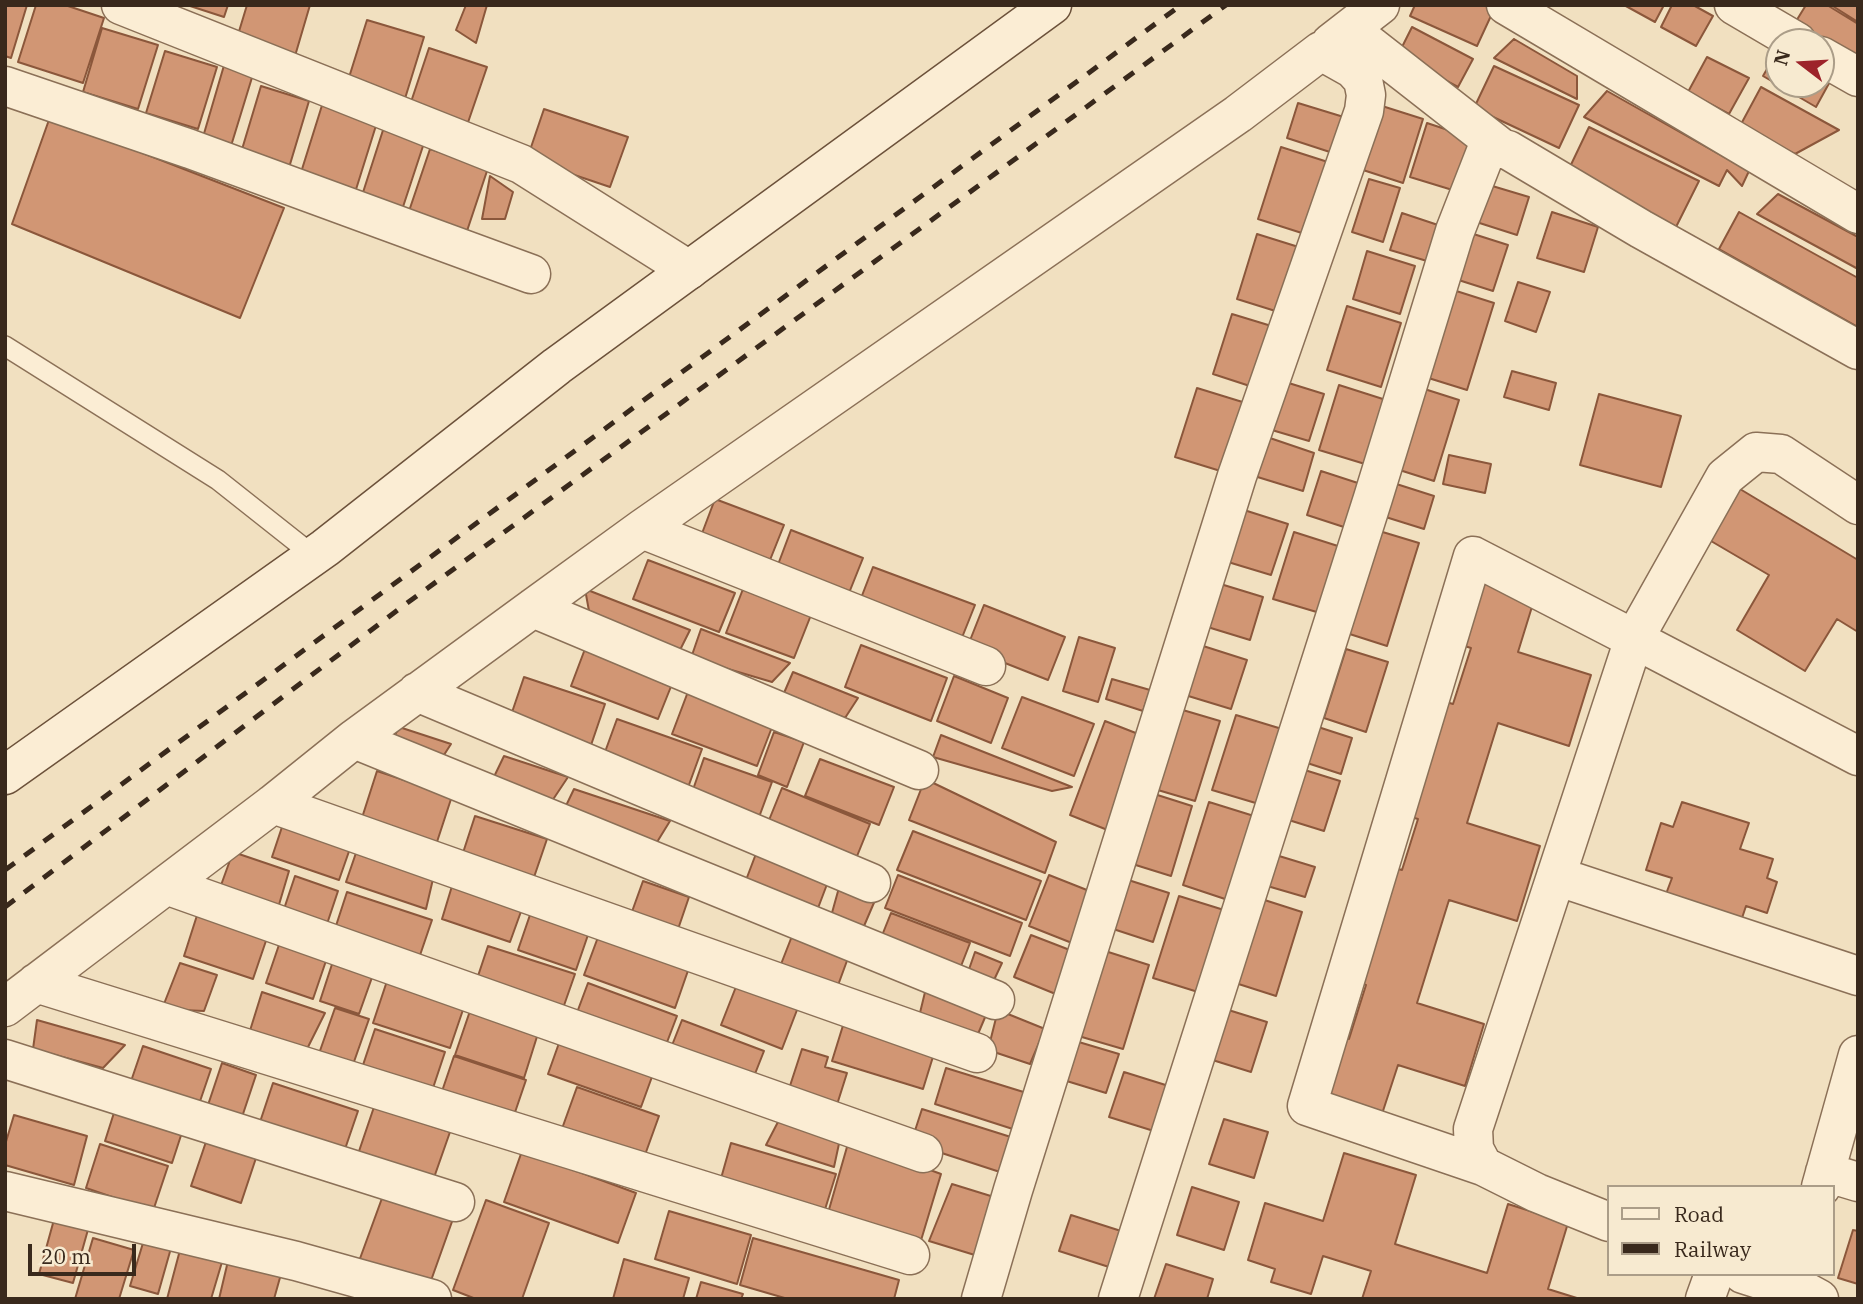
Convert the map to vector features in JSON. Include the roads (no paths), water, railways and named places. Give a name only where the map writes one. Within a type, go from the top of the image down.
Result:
[{"type":"street","points":[[121,5],[521,164],[689,270]]},
{"type":"street","points":[[5,775],[314,556],[557,366],[1052,5]]},
{"type":"street","points":[[5,1007],[417,692],[642,529],[1226,122],[1380,5]]},
{"type":"street","points":[[1506,5],[1858,214]]},
{"type":"street","points":[[1734,5],[1773,28]]},
{"type":"street","points":[[1335,40],[1500,147],[1858,350]]},
{"type":"street","points":[[981,1299],[1237,477],[1364,111],[1366,95],[1363,80],[1335,40]]},
{"type":"street","points":[[1835,64],[1858,77]]},
{"type":"street","points":[[5,86],[190,149],[531,274]]},
{"type":"street","points":[[1118,1299],[1365,524],[1455,231],[1484,155],[1493,146],[1500,147]]},
{"type":"street","points":[[1483,1166],[1474,1149],[1474,1129],[1634,639],[1725,477],[1756,452],[1781,454],[1858,505]]},
{"type":"street","points":[[642,529],[986,666]]},
{"type":"street","points":[[1608,1222],[1536,1193],[1483,1166],[1307,1106],[1473,556],[1858,755]]},
{"type":"street","points":[[533,608],[919,771]]},
{"type":"street","points":[[417,692],[871,883]]},
{"type":"street","points":[[355,739],[995,1000]]},
{"type":"street","points":[[273,804],[977,1053]]},
{"type":"street","points":[[1556,876],[1858,976]]},
{"type":"street","points":[[166,885],[923,1153]]},
{"type":"street","points":[[37,984],[910,1255]]},
{"type":"street","points":[[5,1059],[455,1202]]},
{"type":"street","points":[[1835,1180],[1856,1068]]},
{"type":"street","points":[[5,1191],[296,1261],[432,1299]]},
{"type":"street","points":[[1705,1299],[1713,1276]]},
{"type":"street","points":[[1749,1276],[1768,1282],[1787,1277],[1819,1299]]},
{"type":"lane","points":[[5,346],[218,480],[314,556]]},
{"type":"railway","points":[[5,870],[1181,5]]},
{"type":"railway","points":[[5,907],[399,609],[1226,5]]}]
